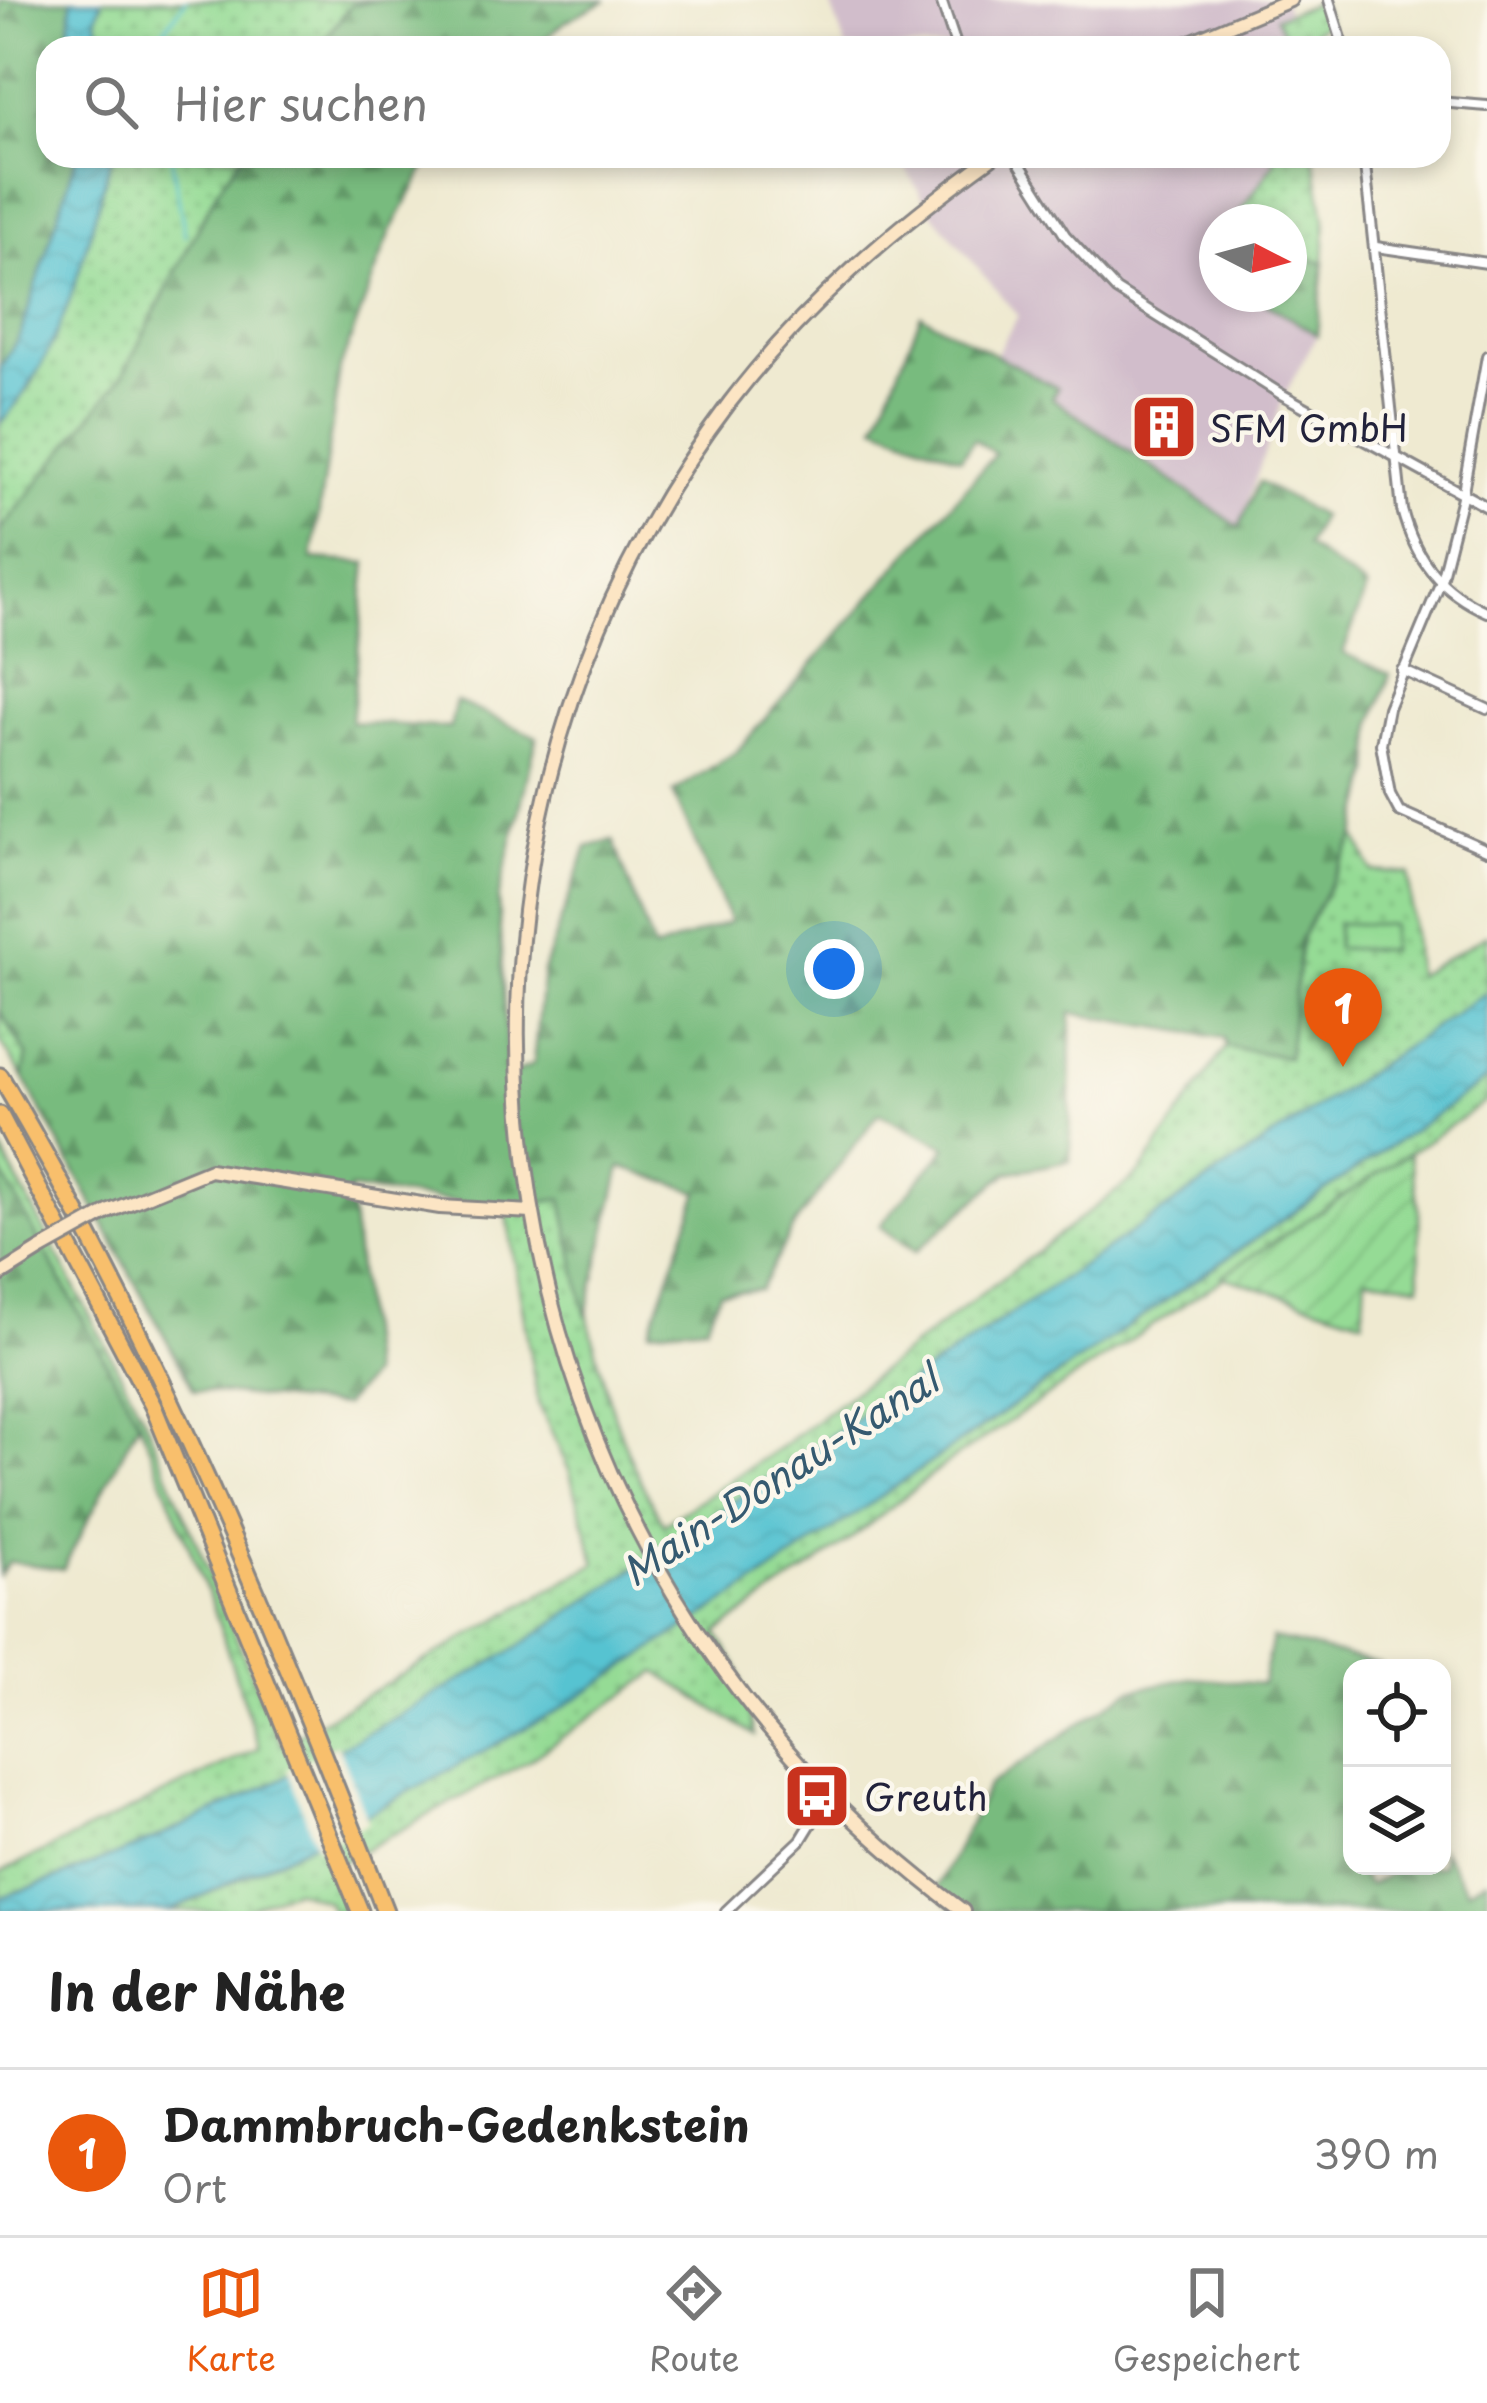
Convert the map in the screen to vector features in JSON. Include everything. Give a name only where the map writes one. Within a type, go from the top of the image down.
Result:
[{"type":"highway","points":[[0,1076],[74,1205],[179,1413],[386,1911]]},
{"type":"highway","points":[[0,1115],[153,1406],[360,1911]]},
{"type":"main road","points":[[1205,36],[1291,0]]},
{"type":"main road","points":[[963,1911],[828,1796],[703,1646],[637,1533],[574,1383],[532,1212],[517,1040],[526,898],[555,760],[605,616],[685,469],[770,353],[863,259],[979,168]]},
{"type":"main road","points":[[0,1275],[110,1211],[209,1170],[440,1207],[532,1212]]},
{"type":"street","points":[[941,0],[953,36]]},
{"type":"street","points":[[1329,0],[1340,36]]},
{"type":"street","points":[[1451,104],[1487,106]]},
{"type":"street","points":[[1022,168],[1065,236],[1116,290],[1216,356],[1487,507]]},
{"type":"street","points":[[1366,168],[1410,540],[1440,584],[1487,612]]},
{"type":"street","points":[[1376,248],[1487,263]]},
{"type":"street","points":[[1487,360],[1462,497],[1440,584],[1402,670],[1382,732],[1390,794],[1411,821],[1487,850]]},
{"type":"street","points":[[1402,670],[1487,709]]},
{"type":"street","points":[[726,1911],[801,1840],[828,1796]]},
{"type":"shaded area","points":[[829,0],[1284,0],[1287,13],[1276,17],[1285,36],[842,36]]},
{"type":"shaded area","points":[[905,168],[1272,168],[1246,204],[1199,204],[1199,312],[1281,312],[1317,335],[1284,396],[1239,528],[1051,398],[1056,388],[995,355],[1018,316],[931,212]]},
{"type":"green space","points":[[0,0],[72,0],[69,36],[36,36],[36,168],[73,168],[21,333],[0,369],[0,100],[5,86],[0,80]]},
{"type":"green space","points":[[102,0],[379,0],[350,5],[328,36],[101,36],[96,19]]},
{"type":"green space","points":[[379,0],[607,0],[548,36],[328,36],[350,5]]},
{"type":"green space","points":[[1320,2],[1328,22],[1314,31],[1316,36],[1285,36],[1276,17]]},
{"type":"green space","points":[[108,168],[233,168],[218,189],[122,377],[0,531],[0,423],[33,382],[67,308]]},
{"type":"green space","points":[[233,168],[425,168],[390,233],[340,368],[312,559],[367,563],[351,722],[450,728],[456,701],[537,737],[498,899],[508,1076],[533,1064],[543,971],[587,847],[613,840],[654,950],[730,922],[673,792],[736,752],[995,454],[974,439],[961,458],[876,425],[921,315],[1057,388],[1052,398],[1239,527],[1259,482],[1321,516],[1306,546],[1367,588],[1343,653],[1390,674],[1373,723],[1371,772],[1356,836],[1301,938],[1288,1057],[1226,1047],[1224,1038],[1071,1013],[1070,1161],[1007,1173],[915,1252],[880,1226],[947,1147],[879,1113],[795,1224],[760,1289],[720,1292],[706,1325],[650,1330],[699,1192],[621,1167],[586,1317],[562,1199],[506,1208],[349,1189],[370,1376],[343,1406],[194,1390],[23,1077],[27,1055],[0,1011],[0,531],[122,377],[218,189]]},
{"type":"green space","points":[[1271,168],[1316,168],[1326,224],[1324,262],[1307,259],[1307,204],[1246,204]]},
{"type":"green space","points":[[1307,259],[1324,262],[1317,335],[1281,312],[1307,312]]},
{"type":"green space","points":[[1356,836],[1372,871],[1409,874],[1416,976],[1487,935],[1487,992],[517,1648],[265,1787],[135,1848],[0,1898],[0,1873],[259,1748],[213,1606],[139,1421],[0,1170],[0,1147],[144,1418],[281,1744],[596,1563],[569,1470],[538,1403],[506,1208],[562,1199],[612,1407],[643,1486],[664,1524],[785,1444],[1140,1173],[1226,1047],[1287,1057],[1301,938]]},
{"type":"green space","points":[[1337,923],[1391,925],[1390,950],[1336,948]]},
{"type":"green space","points":[[0,1011],[27,1056],[23,1077],[0,1041]]},
{"type":"green space","points":[[1487,1079],[1487,1101],[943,1466],[847,1542],[717,1633],[739,1670],[754,1735],[657,1672],[526,1762],[331,1868],[347,1911],[332,1911],[327,1901],[294,1889],[240,1911],[170,1911],[381,1807],[582,1691],[874,1501]]},
{"type":"green space","points":[[1409,1153],[1419,1209],[1420,1285],[1366,1277],[1363,1320],[1222,1276]]},
{"type":"green space","points":[[0,1170],[139,1421],[63,1569],[9,1562],[0,1575]]},
{"type":"green space","points":[[1272,1638],[1358,1659],[1343,1659],[1343,1875],[1360,1875],[1369,1885],[1387,1875],[1451,1875],[1451,1864],[1467,1890],[1487,1879],[1487,1911],[954,1911],[935,1891],[989,1785],[1130,1690],[1190,1678],[1262,1684]]},
{"type":"water","points":[[72,0],[102,0],[96,19],[101,36],[69,36]]},
{"type":"water","points":[[73,168],[109,168],[57,331],[23,395],[0,423],[0,369],[21,333]]},
{"type":"water","name":"Main-Donau-Kanal","points":[[1487,992],[1487,1079],[761,1579],[554,1713],[321,1839],[170,1911],[0,1911],[0,1898],[135,1848],[265,1787],[517,1648]]},
{"type":"pier","points":[[337,1744],[368,1822],[317,1848],[287,1769]]},
{"type":"waterway","points":[[160,36],[186,0]]},
{"type":"waterway","points":[[173,168],[185,236]]},
{"type":"place","name":"SFM GmbH","points":[[1164,427]]},
{"type":"place","name":"Dammbruch-Gedenkstein","points":[[1343,1067]]},
{"type":"place","name":"Greuth","points":[[817,1796]]}]
